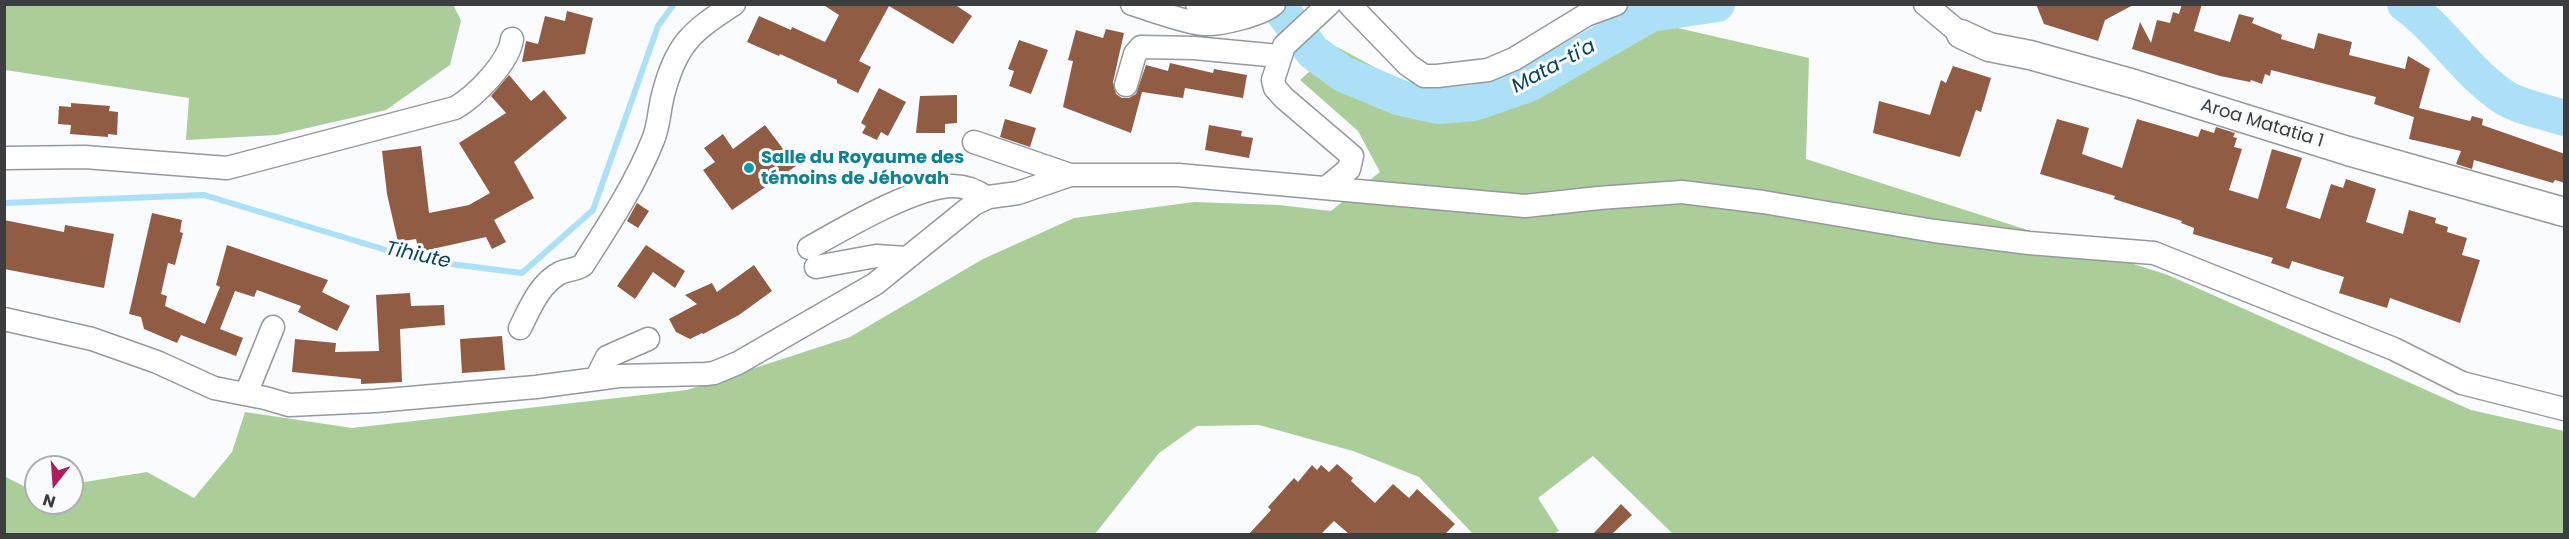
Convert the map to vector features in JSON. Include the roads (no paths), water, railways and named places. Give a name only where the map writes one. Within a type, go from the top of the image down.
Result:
[{"type":"main road","name":"Aroa Matatia 1","points":[[1961,34],[1989,47],[2030,55],[2134,84],[2348,151],[2565,212]]},
{"type":"street","points":[[520,328],[533,303],[552,278],[564,270],[577,269],[583,265],[617,213],[655,137],[663,95],[676,54],[694,32],[734,4]]},
{"type":"street","points":[[1132,4],[1203,25],[1265,10]]},
{"type":"street","points":[[1197,4],[1238,14],[1265,10]]},
{"type":"street","points":[[1349,4],[1408,66],[1424,76],[1437,76],[1488,70],[1514,59],[1586,15],[1616,4]]},
{"type":"street","points":[[1930,8],[1961,34]]},
{"type":"street","points":[[1323,10],[1281,51],[1273,80],[1279,93],[1352,156],[1349,169],[1326,188]]},
{"type":"street","points":[[4,158],[85,157],[227,168],[455,108],[480,88],[507,57],[511,50],[512,39]]},
{"type":"street","points":[[1126,85],[1135,54],[1141,47],[1281,51]]},
{"type":"street","points":[[974,142],[1070,175],[1178,175],[1525,206],[1682,192],[1763,202],[1934,231],[2028,243],[2154,253],[2394,350],[2462,383],[2565,410]]},
{"type":"street","points":[[4,319],[92,339],[157,362],[214,388],[297,406],[536,387],[596,379],[714,373],[738,363],[875,284],[974,204],[987,198],[1018,193],[1070,175]]},
{"type":"street","points":[[907,258],[812,257],[886,207],[926,192],[952,186],[976,190],[987,198]]},
{"type":"street","points":[[246,394],[273,327]]},
{"type":"street","points":[[596,379],[607,357],[648,339]]},
{"type":"waterway","name":"Tihiute","points":[[4,203],[204,195],[419,260],[522,273],[593,210],[658,26],[674,4]]},
{"type":"waterway","name":"Mata-ti'a","points":[[1277,4],[1313,52],[1343,74],[1401,98],[1438,106],[1474,103],[1529,84],[1651,14],[1717,4]]},
{"type":"waterway","name":"Mata-ti'a","points":[[2405,4],[2432,27],[2492,89],[2513,102],[2564,118]]},
{"type":"place","name":"Salle du Royaume des témoins de Jéhovah","points":[[749,168]]}]
